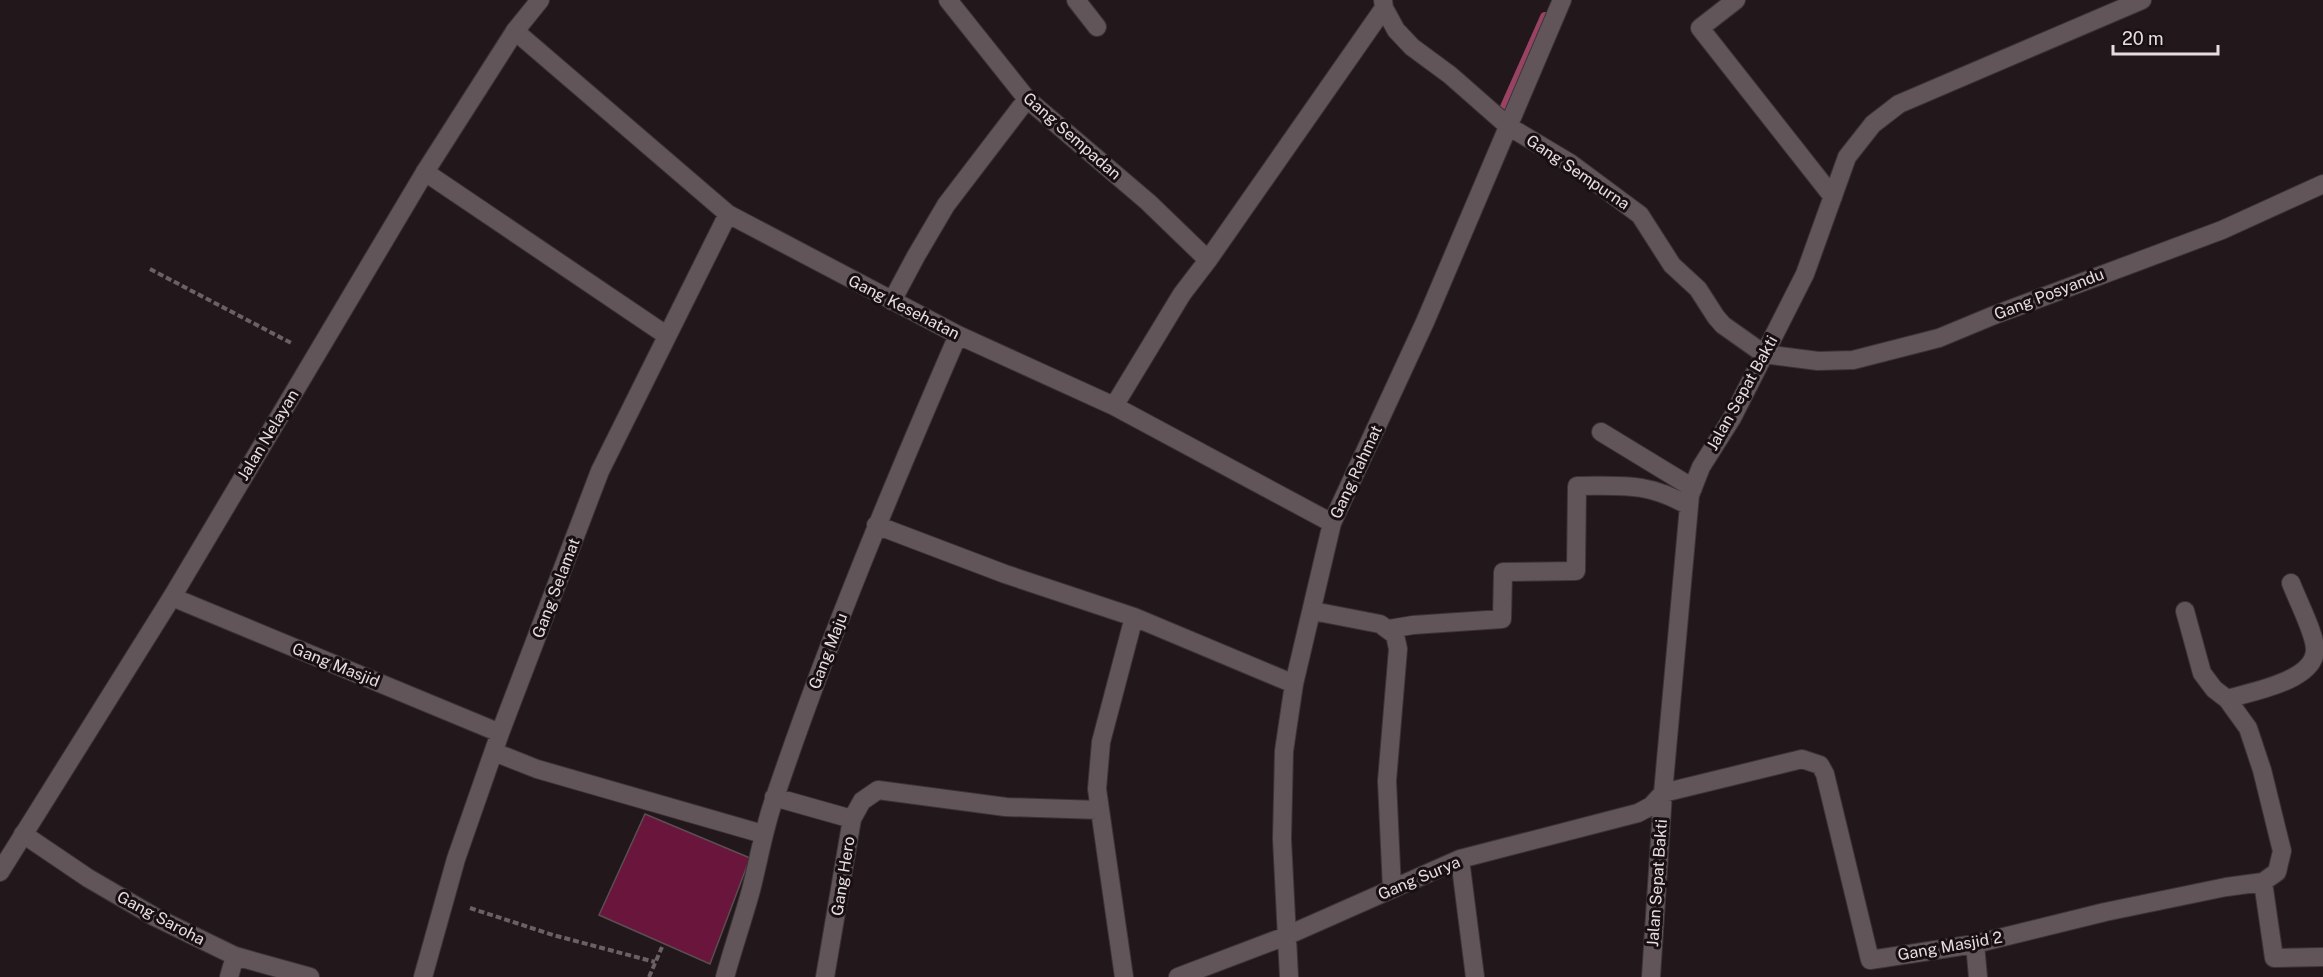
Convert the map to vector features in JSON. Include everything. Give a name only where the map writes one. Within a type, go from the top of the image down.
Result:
[{"type":"street","name":"Jalan Nelayan","points":[[0,872],[172,597],[425,172],[515,31],[540,0]]},
{"type":"street","name":"Gang Sempadan","points":[[948,0],[1027,99],[1148,202],[1208,260]]},
{"type":"street","points":[[1076,0],[1096,27]]},
{"type":"street","name":"Gang Rahmat","points":[[1289,977],[1282,839],[1284,751],[1294,684],[1332,524],[1425,321],[1562,0]]},
{"type":"street","points":[[1736,0],[1700,28],[1833,197]]},
{"type":"street","name":"Jalan Sepat Bakti","points":[[1651,977],[1663,793],[1691,497],[1701,466],[1732,418],[1806,274],[1847,158],[1873,124],[1899,104],[2142,0]]},
{"type":"street","points":[[1114,406],[1182,294],[1208,260],[1383,4]]},
{"type":"street","name":"Gang Sempurna","points":[[1383,4],[1396,30],[1412,47],[1450,75],[1508,126],[1570,163],[1640,215],[1672,265],[1698,289],[1723,325],[1764,354]]},
{"type":"street","name":"Gang Kesehatan","points":[[515,31],[728,214],[958,335],[1114,406],[1332,524]]},
{"type":"street","points":[[892,301],[946,205],[1027,99]]},
{"type":"street","points":[[425,172],[666,335]]},
{"type":"street","name":"Gang Posyandu","points":[[1764,354],[1818,361],[1853,360],[1939,338],[2222,230],[2323,184]]},
{"type":"street","name":"Gang Selamat","points":[[423,977],[443,900],[500,733],[600,471],[728,214]]},
{"type":"street","name":"Gang Maju","points":[[724,977],[751,890],[774,797],[876,525],[958,335]]},
{"type":"street","points":[[1601,432],[1691,497]]},
{"type":"street","points":[[1389,629],[1413,625],[1502,619],[1503,572],[1576,571],[1577,486],[1638,486],[1667,494],[1691,497]]},
{"type":"street","points":[[876,525],[1005,574],[1134,617],[1294,684]]},
{"type":"street","points":[[2227,699],[2287,682],[2313,660],[2315,648],[2291,583]]},
{"type":"street","name":"Gang Masjid","points":[[172,597],[500,733]]},
{"type":"street","points":[[1312,610],[1380,624],[1395,635],[1398,649],[1387,781],[1392,889]]},
{"type":"street","points":[[2185,611],[2202,673],[2214,689],[2227,699],[2248,728],[2262,770],[2282,851],[2277,872],[2263,882],[2274,958],[2323,957]]},
{"type":"street","points":[[1124,977],[1096,789],[1101,742],[1134,617]]},
{"type":"street","points":[[494,752],[537,769],[763,834]]},
{"type":"street","name":"Gang Masjid 2","points":[[1663,793],[1793,760],[1812,761],[1820,765],[1826,774],[1870,960],[1975,944],[2105,912],[2226,887],[2263,882]]},
{"type":"street","points":[[852,819],[862,801],[878,790],[1006,807],[1099,810]]},
{"type":"street","name":"Gang Surya","points":[[1178,977],[1286,936],[1460,859],[1638,813],[1651,806],[1663,793]]},
{"type":"street","name":"Gang Hero","points":[[774,797],[852,819],[825,977]]},
{"type":"street","name":"Gang Saroha","points":[[23,834],[88,878],[145,911],[235,956],[310,977]]},
{"type":"street","points":[[1460,859],[1475,977]]},
{"type":"street","points":[[1975,944],[1978,977]]},
{"type":"street","points":[[229,977],[235,956]]},
{"type":"path","points":[[150,269],[315,356]]},
{"type":"path","points":[[443,900],[553,935],[655,962]]},
{"type":"path","points":[[649,977],[662,947]]},
{"type":"building","points":[[645,814],[750,858],[710,964],[599,915]]},
{"type":"waterway","points":[[1505,107],[1545,17]]}]
